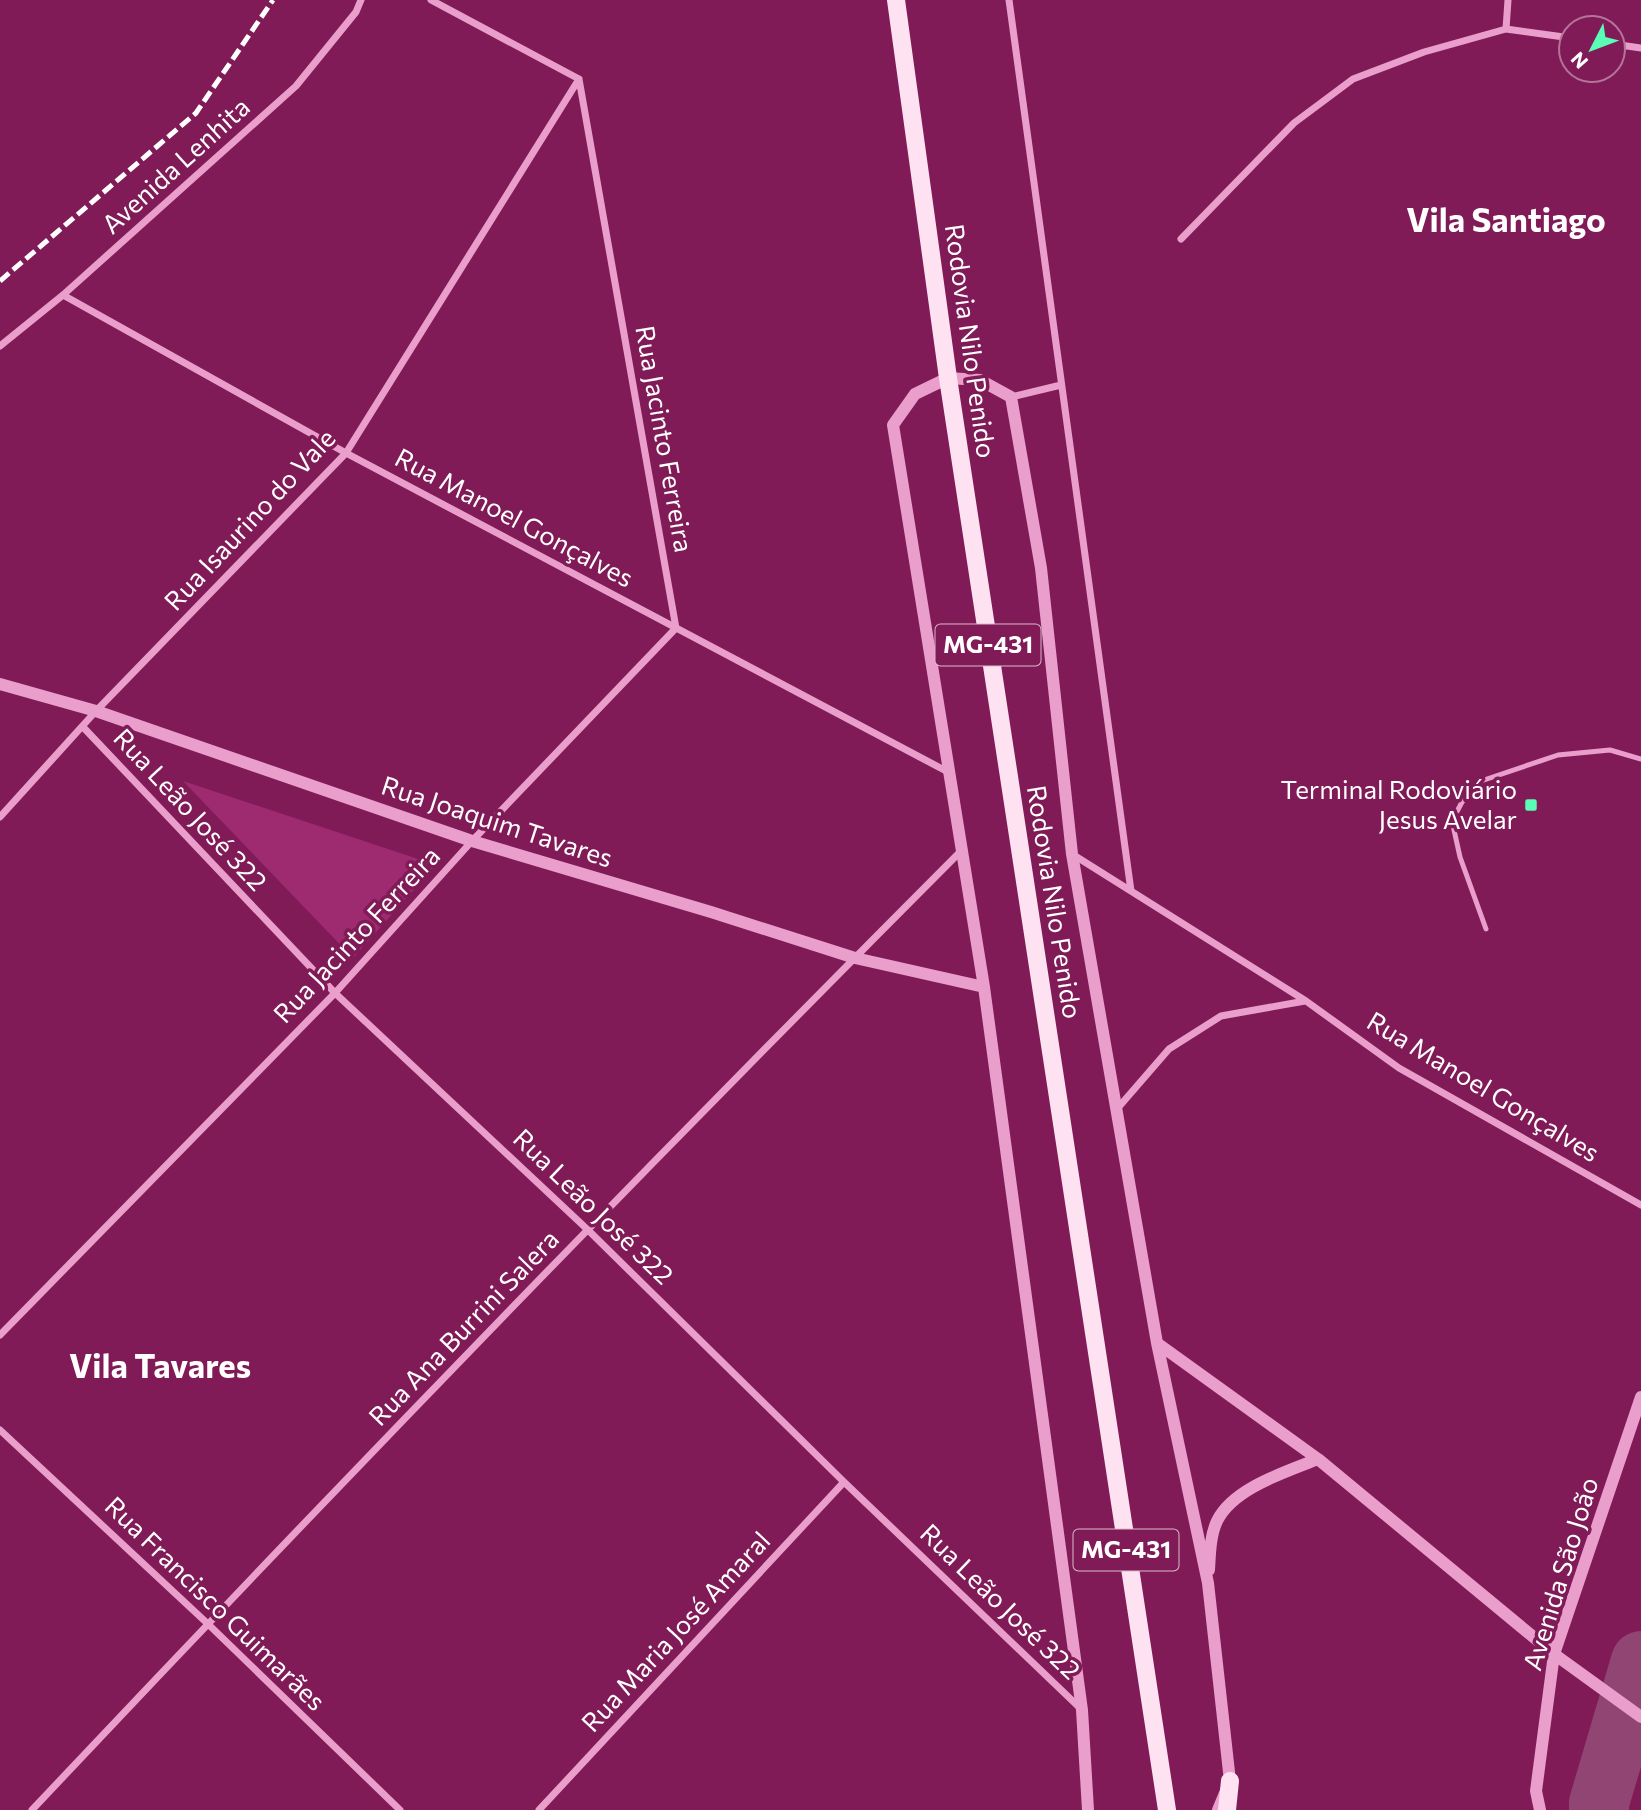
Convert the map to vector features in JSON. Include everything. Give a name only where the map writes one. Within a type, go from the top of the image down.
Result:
[{"type":"main road","name":"Rodovia Nilo Penido","points":[[896,0],[948,378],[1167,1810]]},
{"type":"main road","points":[[1227,1810],[1230,1781]]},
{"type":"street","name":"Avenida Lenhita","points":[[0,346],[63,295],[296,86],[356,12],[361,0]]},
{"type":"street","points":[[432,0],[579,79]]},
{"type":"street","points":[[1009,0],[1131,891]]},
{"type":"street","points":[[1506,29],[1508,0]]},
{"type":"street","points":[[1181,239],[1294,123],[1353,79],[1424,52],[1506,29],[1557,36]]},
{"type":"street","name":"Rua Isaurino do Vale","points":[[0,817],[96,712],[346,453],[579,79]]},
{"type":"street","name":"Rua Jacinto Ferreira","points":[[0,1335],[335,993],[472,841],[676,628],[579,79]]},
{"type":"street","name":"Rua Manoel Gonçalves","points":[[63,295],[346,453],[948,772]]},
{"type":"street","points":[[1061,385],[1011,397],[980,380],[948,378],[915,394],[893,425],[984,987],[1082,1710],[1088,1810]]},
{"type":"street","points":[[1011,397],[1041,568],[1072,854],[1157,1343],[1208,1583],[1230,1781],[1218,1810]]},
{"type":"street","name":"Rua Joaquim Tavares","points":[[0,684],[96,712],[472,841],[855,958],[984,987]]},
{"type":"street","name":"Rua Leão José 322","points":[[83,727],[335,993],[588,1230],[844,1482],[1082,1710]]},
{"type":"street","name":"Rua Ana Burrini Salera","points":[[32,1810],[588,1230],[961,851]]},
{"type":"street","name":"Rua Manoel Gonçalves","points":[[1072,854],[1306,1001],[1399,1068],[1641,1205]]},
{"type":"street","points":[[1116,1110],[1169,1049],[1222,1016],[1306,1001]]},
{"type":"street","points":[[1157,1343],[1318,1459],[1554,1654],[1641,1717]]},
{"type":"street","name":"Avenida São João","points":[[1540,1810],[1536,1791],[1554,1654],[1641,1397]]},
{"type":"street","name":"Rua Francisco Guimarães","points":[[0,1430],[208,1624],[400,1810]]},
{"type":"street","points":[[1208,1583],[1211,1539],[1217,1522],[1227,1507],[1264,1481],[1318,1459]]},
{"type":"street","name":"Rua Maria José Amaral","points":[[539,1810],[844,1482]]},
{"type":"lane","points":[[1486,929],[1460,857],[1452,821],[1462,802],[1481,781],[1558,755],[1610,750],[1641,759]]},
{"type":"shaded area","points":[[183,781],[436,865],[353,958]]},
{"type":"waterway","points":[[1599,1810],[1641,1661]]},
{"type":"railway","points":[[0,281],[196,113],[273,0]]},
{"type":"place","name":"Terminal Rodoviário Jesus Avelar","points":[[1531,805]]},
{"type":"district","name":"Vila Santiago","points":[[1506,220]]},
{"type":"district","name":"Vila Tavares","points":[[160,1366]]}]
